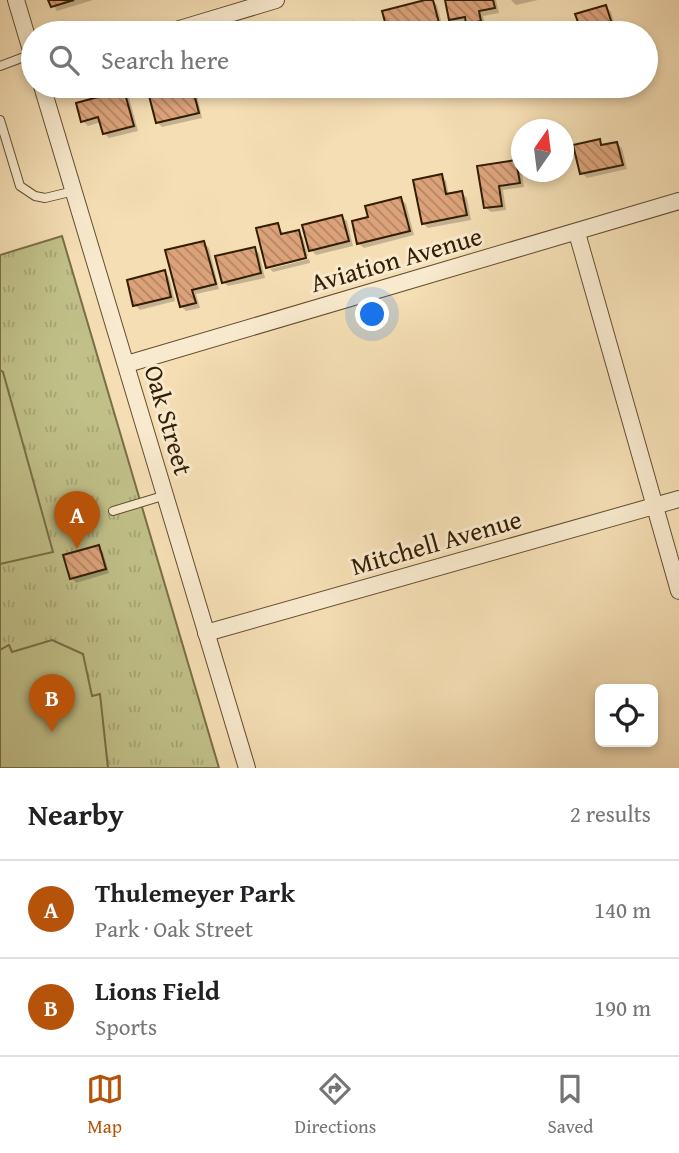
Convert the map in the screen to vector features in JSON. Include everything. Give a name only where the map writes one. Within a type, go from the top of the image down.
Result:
[{"type":"street","points":[[16,0],[22,21]]},
{"type":"street","points":[[206,21],[276,0]]},
{"type":"street","name":"Oak Street","points":[[46,98],[247,768]]},
{"type":"street","name":"Aviation Avenue","points":[[127,364],[679,201]]},
{"type":"street","points":[[577,233],[679,591]]},
{"type":"street","name":"Mitchell Avenue","points":[[206,633],[679,499]]},
{"type":"lane","points":[[0,66],[21,59]]},
{"type":"lane","points":[[0,120],[20,186],[35,196],[45,198],[75,191]]},
{"type":"lane","points":[[113,511],[166,495]]},
{"type":"green space","points":[[62,236],[219,768],[0,768],[0,255]]},
{"type":"green space","points":[[0,370],[3,372],[53,552],[0,564]]},
{"type":"green space","points":[[52,640],[83,654],[92,696],[100,694],[108,768],[0,768],[0,650],[9,645],[12,652]]},
{"type":"building","points":[[48,0],[74,0],[51,7]]},
{"type":"building","points":[[433,0],[438,21],[385,21],[382,11]]},
{"type":"building","points":[[445,0],[493,0],[495,8],[479,11],[481,21],[466,21],[465,17],[449,20]]},
{"type":"building","points":[[606,5],[611,21],[578,21],[575,14]]},
{"type":"building","points":[[94,98],[126,98],[134,126],[103,134],[98,117],[81,122],[76,103]]},
{"type":"building","points":[[150,98],[195,98],[199,113],[156,123]]},
{"type":"building","points":[[600,139],[601,145],[617,142],[623,165],[580,174],[574,145]]},
{"type":"building","points":[[511,161],[511,182],[520,183],[499,186],[502,206],[484,208],[477,166]]},
{"type":"building","points":[[442,174],[446,194],[462,191],[467,215],[422,224],[413,180]]},
{"type":"building","points":[[401,197],[410,231],[357,244],[352,221],[368,217],[365,206]]},
{"type":"building","points":[[342,215],[349,241],[309,251],[302,225]]},
{"type":"building","points":[[278,223],[281,234],[299,230],[306,258],[266,268],[256,228]]},
{"type":"building","points":[[204,241],[216,284],[192,290],[196,303],[180,307],[165,250]]},
{"type":"building","points":[[255,247],[261,273],[222,283],[215,256]]},
{"type":"building","points":[[165,270],[171,297],[133,306],[127,280]]},
{"type":"building","points":[[99,545],[106,569],[70,579],[63,555]]},
{"type":"place","name":"Thulemeyer Park","points":[[77,549]]},
{"type":"place","name":"Lions Field","points":[[52,732]]}]
